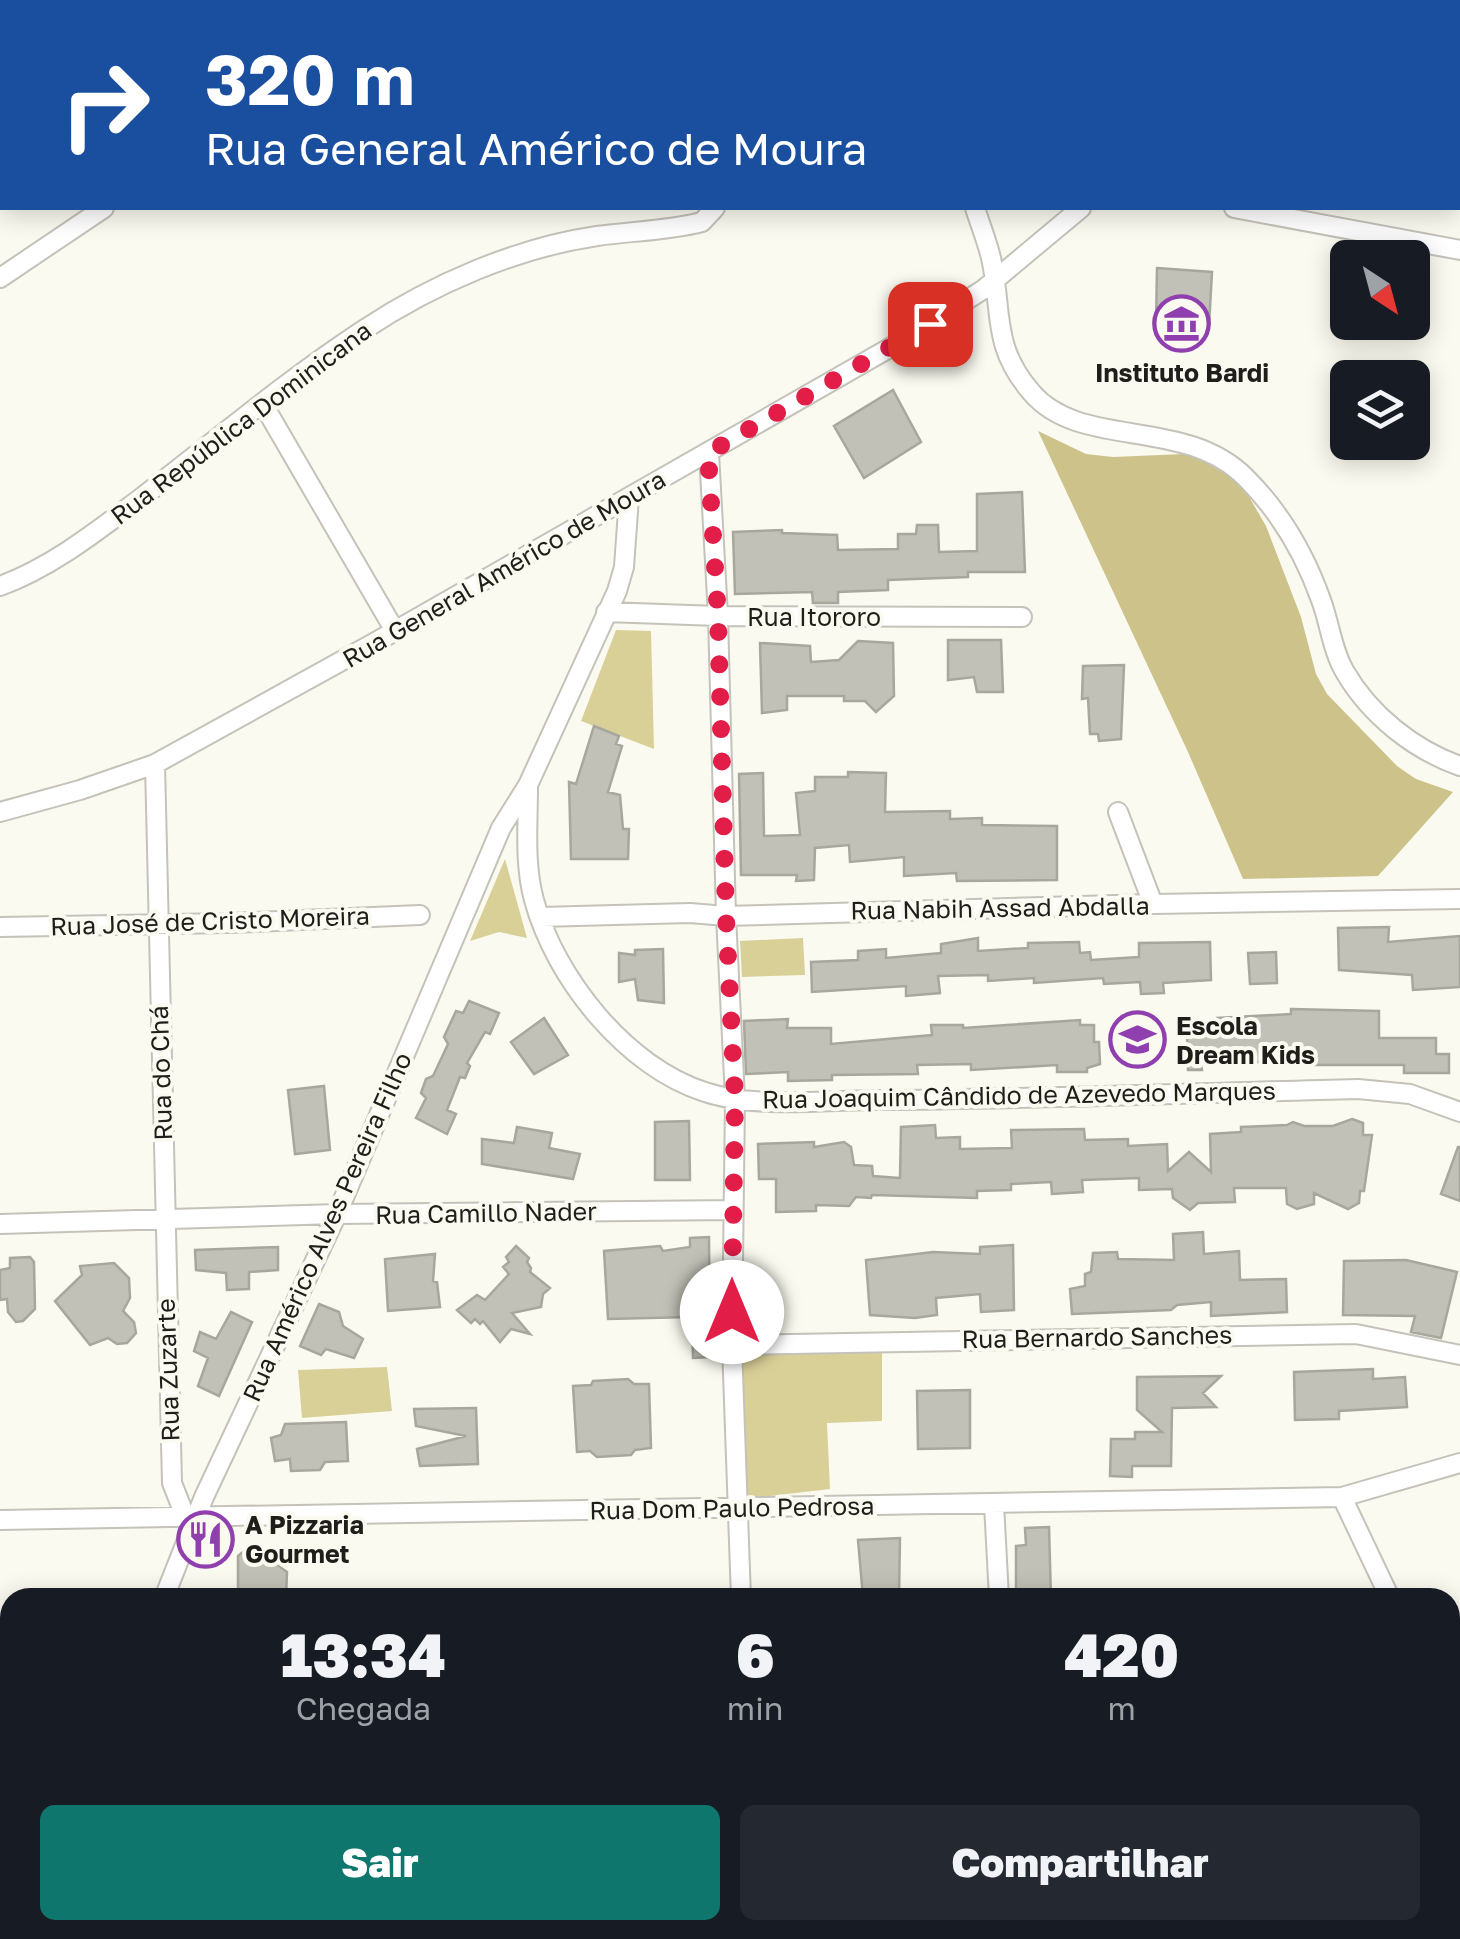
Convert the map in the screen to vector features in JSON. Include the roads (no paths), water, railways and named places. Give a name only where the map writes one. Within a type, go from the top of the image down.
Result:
[{"type":"street","points":[[0,278],[101,210]]},
{"type":"street","name":"Rua República Dominicana","points":[[0,586],[73,548],[364,329],[437,288],[553,246],[594,236],[702,222],[712,210]]},
{"type":"street","points":[[976,210],[991,259],[1004,345],[1034,396],[1051,410],[1092,426],[1151,434],[1188,444],[1214,454],[1243,474],[1272,506],[1302,556],[1344,672],[1408,741],[1434,757],[1460,766]]},
{"type":"street","name":"Rua General Américo de Moura","points":[[0,812],[154,764],[395,631],[907,338],[993,281],[1079,210]]},
{"type":"street","points":[[1245,210],[1460,250]]},
{"type":"street","points":[[263,404],[395,631]]},
{"type":"street","points":[[708,453],[718,616],[735,1098],[732,1346],[741,1588]]},
{"type":"street","name":"Rua Joaquim Cândido de Azevedo Marques","points":[[490,856],[507,817],[528,784],[617,591],[624,567],[629,497]]},
{"type":"street","name":"Rua Itororo","points":[[606,612],[1022,617]]},
{"type":"street","name":"Rua do Chá","points":[[154,764],[164,1222]]},
{"type":"street","name":"Rua Joaquim Cândido de Azevedo Marques","points":[[528,784],[527,857],[540,917],[564,970],[604,1024],[646,1059],[706,1093],[735,1098],[904,1100],[1358,1089],[1410,1094],[1460,1112]]},
{"type":"street","points":[[1118,812],[1153,904]]},
{"type":"street","points":[[490,856],[509,850],[527,857]]},
{"type":"street","name":"Rua Américo Alves Pereira Filho","points":[[167,1588],[190,1516],[337,1214],[490,856]]},
{"type":"street","name":"Rua Nabih Assad Abdalla","points":[[540,917],[1460,899]]},
{"type":"street","name":"Rua José de Cristo Moreira","points":[[0,927],[420,915]]},
{"type":"street","name":"Rua Camillo Nader","points":[[0,1224],[337,1214],[732,1210]]},
{"type":"street","name":"Rua Zuzarte","points":[[164,1222],[172,1482],[190,1516]]},
{"type":"street","name":"Rua Bernardo Sanches","points":[[732,1346],[1356,1334],[1460,1355]]},
{"type":"street","name":"Rua Dom Paulo Pedrosa","points":[[0,1520],[1342,1497],[1460,1463]]},
{"type":"street","points":[[1342,1497],[1385,1588]]},
{"type":"street","points":[[994,1504],[998,1588]]},
{"type":"place","name":"Instituto Bardi","points":[[1182,324]]},
{"type":"place","name":"Escola Dream Kids","points":[[1137,1040]]},
{"type":"place","name":"A Pizzaria Gourmet","points":[[206,1539]]}]
